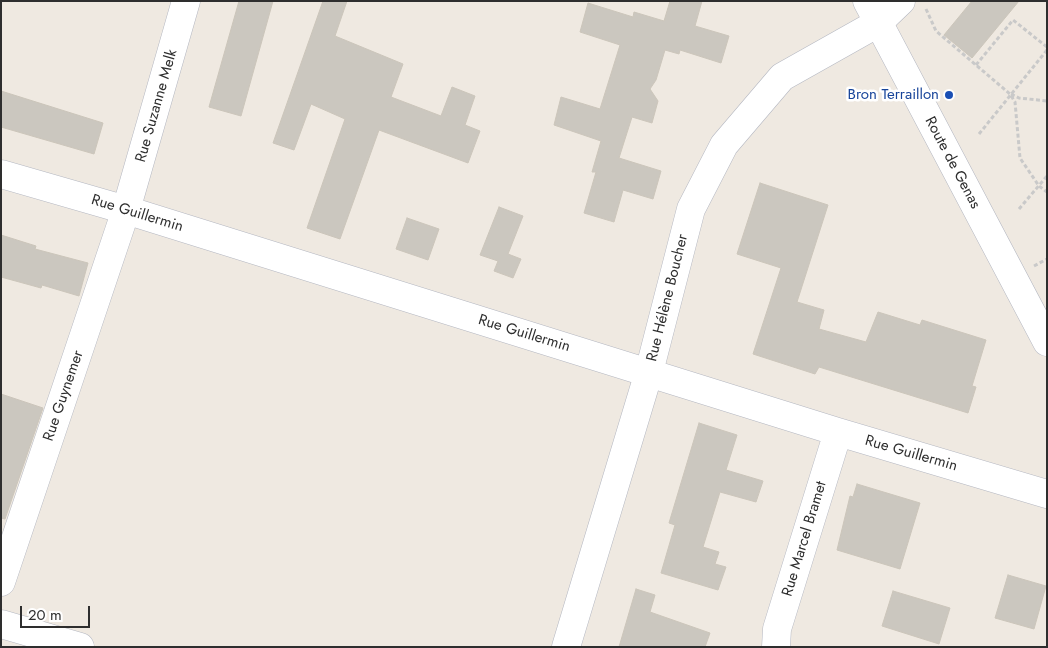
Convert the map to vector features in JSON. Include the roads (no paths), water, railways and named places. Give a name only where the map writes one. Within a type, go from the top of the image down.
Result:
[{"type":"street","name":"Rue Suzanne Melk","points":[[126,210],[186,1]]},
{"type":"street","name":"Rue Hélène Boucher","points":[[566,647],[649,372],[690,209],[724,145],[782,77],[873,12],[901,1]]},
{"type":"street","name":"Route de Genas","points":[[873,12],[1044,328]]},
{"type":"street","name":"Rue Guillermin","points":[[1,174],[126,210],[838,432],[1047,494]]},
{"type":"street","name":"Rue Guynemer","points":[[1,582],[126,210]]},
{"type":"street","name":"Rue Marcel Bramet","points":[[776,647],[777,629],[838,432]]},
{"type":"street","points":[[1,624],[80,647]]},
{"type":"place","name":"Bron Terraillon","points":[[949,95]]}]
